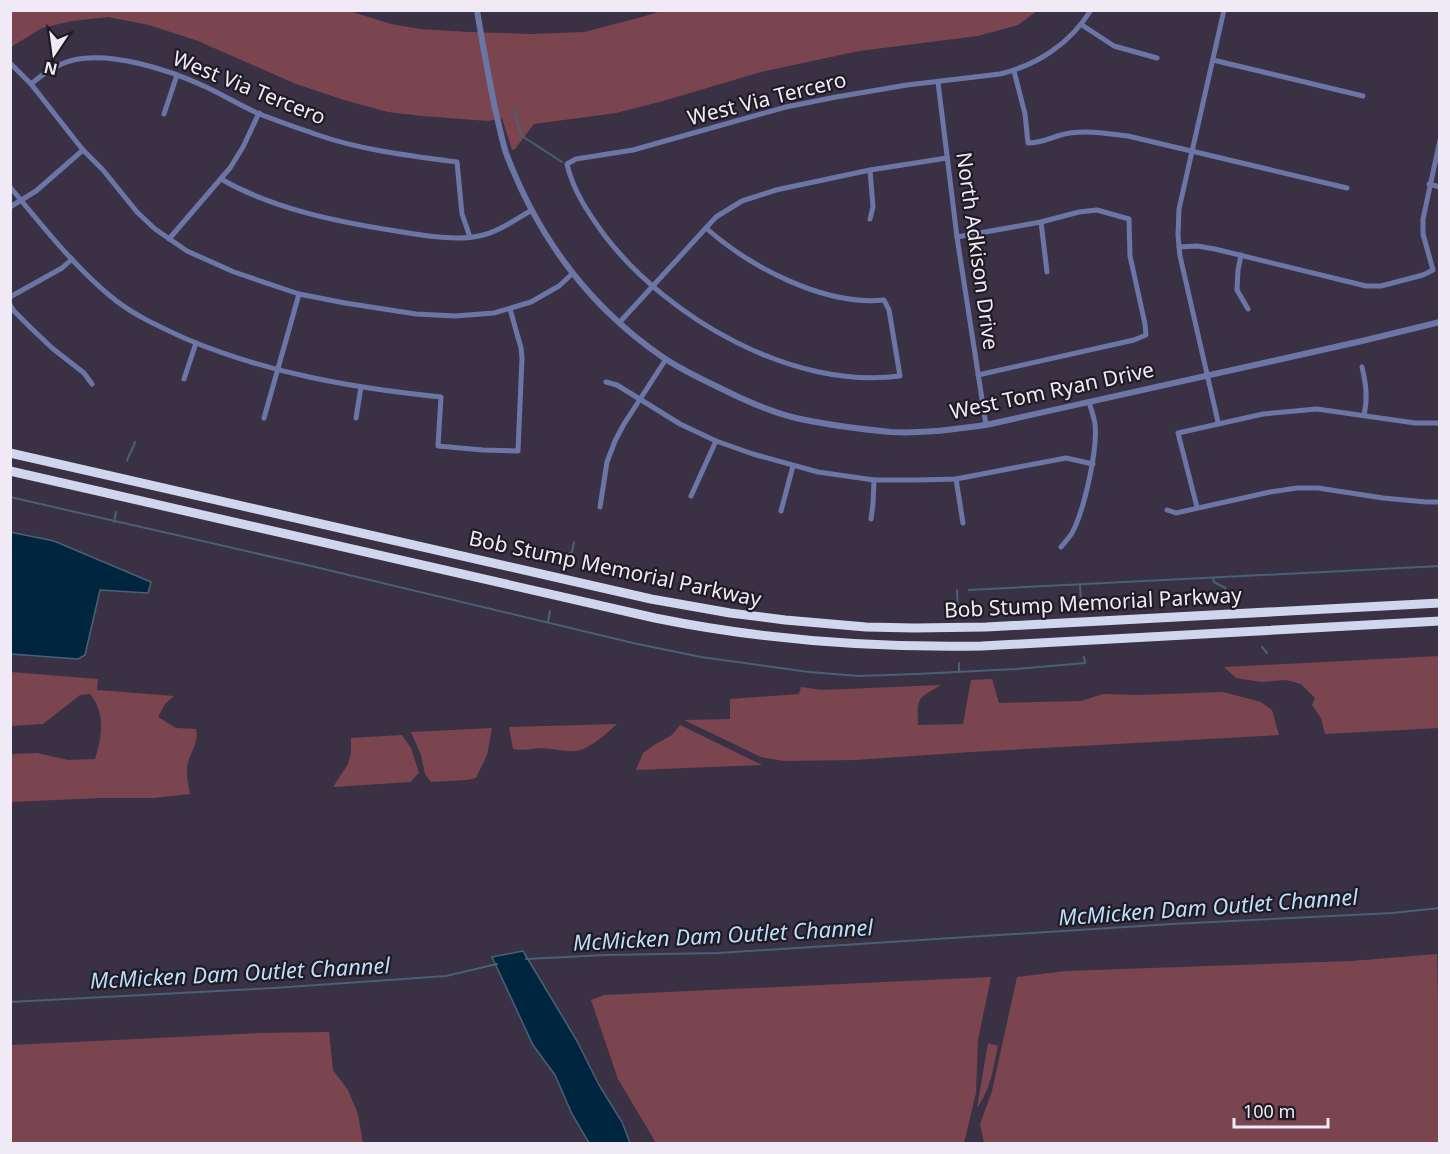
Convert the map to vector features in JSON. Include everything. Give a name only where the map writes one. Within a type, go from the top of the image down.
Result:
[{"type":"highway","name":"Bob Stump Memorial Parkway","points":[[10,453],[651,599],[785,620],[891,628],[986,627],[1440,603]]},
{"type":"highway","name":"Bob Stump Memorial Parkway","points":[[10,471],[655,618],[810,641],[908,646],[974,646],[1440,621]]},
{"type":"street","name":"West Tom Ryan Drive","points":[[477,10],[492,92],[505,147],[516,178],[547,237],[572,274],[619,323],[666,360],[731,393],[794,417],[892,432],[927,432],[986,425],[1440,322]]},
{"type":"street","name":"West Via Tercero","points":[[653,286],[617,252],[587,211],[570,180],[567,164],[576,159],[633,150],[786,107],[836,97],[1014,71],[1033,63],[1067,40],[1082,25],[1091,10]]},
{"type":"street","points":[[1218,422],[1178,236],[1179,209],[1224,10]]},
{"type":"street","points":[[1082,25],[1114,46],[1157,58]]},
{"type":"street","name":"West Via Tercero","points":[[31,84],[46,72],[68,61],[87,57],[122,60],[177,75],[259,113],[316,135],[367,148],[457,162],[462,214],[470,237]]},
{"type":"street","points":[[1213,60],[1362,96]]},
{"type":"street","points":[[10,63],[31,84],[83,150],[154,229],[187,251],[244,276],[299,294],[345,303],[416,314],[455,316],[494,313],[531,302],[559,286],[572,274]]},
{"type":"street","points":[[1014,71],[1026,114],[1028,143],[1038,143],[1069,133],[1099,132],[1128,136],[1347,188]]},
{"type":"street","points":[[164,114],[177,75]]},
{"type":"street","name":"North Adkison Drive","points":[[938,82],[957,237],[986,425]]},
{"type":"street","points":[[169,239],[230,168],[259,113]]},
{"type":"street","points":[[1179,247],[1197,246],[1215,249],[1366,286],[1381,286],[1423,275],[1433,270],[1423,234],[1423,219],[1440,140]]},
{"type":"street","points":[[10,207],[36,192],[83,150]]},
{"type":"street","points":[[619,323],[716,217],[742,201],[776,190],[870,170],[947,158]]},
{"type":"street","points":[[870,170],[873,207],[870,219]]},
{"type":"street","points":[[221,179],[240,190],[280,205],[349,224],[427,236],[454,238],[483,235],[532,210]]},
{"type":"street","points":[[1429,184],[1440,187]]},
{"type":"street","points":[[10,187],[72,259],[110,296],[138,316],[196,343],[300,376],[360,387],[441,397],[438,446],[518,451],[522,358],[510,309]]},
{"type":"street","points":[[957,237],[1097,210],[1129,219],[1130,256],[1145,324],[1146,335],[1134,340],[978,375]]},
{"type":"street","points":[[1041,222],[1047,272]]},
{"type":"street","points":[[653,286],[726,338],[763,355],[835,375],[860,378],[900,376],[889,310],[884,300],[867,301],[838,297],[812,290],[764,268],[721,242],[706,228]]},
{"type":"street","points":[[1241,255],[1237,290],[1248,309]]},
{"type":"street","points":[[10,297],[62,268],[72,259]]},
{"type":"street","points":[[264,418],[299,294]]},
{"type":"street","points":[[10,305],[52,348],[84,373],[92,384]]},
{"type":"street","points":[[184,379],[196,343]]},
{"type":"street","points":[[600,507],[607,462],[615,441],[666,360]]},
{"type":"street","points":[[1362,367],[1367,402],[1364,415]]},
{"type":"street","points":[[606,382],[617,385],[681,424],[716,441],[818,472],[874,480],[956,479],[1066,458],[1092,464]]},
{"type":"street","points":[[356,418],[360,387]]},
{"type":"street","points":[[1061,547],[1072,533],[1080,514],[1092,464],[1095,425],[1089,402]]},
{"type":"street","points":[[1197,507],[1178,432],[1263,414],[1317,409],[1415,423],[1440,423]]},
{"type":"street","points":[[691,496],[716,441]]},
{"type":"street","points":[[781,511],[793,466]]},
{"type":"street","points":[[956,479],[963,523]]},
{"type":"street","points":[[871,519],[874,480]]},
{"type":"street","points":[[1167,510],[1176,513],[1297,488],[1318,488],[1426,502],[1440,501]]},
{"type":"shaded area","points":[[13,10],[346,10],[391,24],[420,29],[531,34],[584,32],[664,10],[1037,11],[1018,25],[978,36],[859,51],[761,72],[616,113],[534,124],[512,150],[502,118],[488,121],[388,112],[296,84],[198,41],[149,25],[108,17],[72,21],[42,28],[11,47],[11,13]]},
{"type":"shaded area","points":[[1439,656],[1439,728],[1325,734],[1321,718],[1312,705],[1315,698],[1301,684],[1286,680],[1261,682],[1236,678],[1224,667]]},
{"type":"shaded area","points":[[11,672],[98,679],[97,690],[174,696],[165,704],[158,717],[176,728],[196,729],[195,744],[187,768],[190,794],[154,798],[11,802],[11,754],[37,753],[68,760],[95,759],[101,726],[99,710],[90,694],[80,695],[43,724],[11,726]]},
{"type":"shaded area","points":[[992,679],[999,703],[1081,701],[1103,694],[1223,692],[1261,702],[1272,710],[1279,735],[856,760],[784,761],[761,757],[684,720],[730,719],[730,699],[799,694],[801,687],[822,690],[941,685],[920,700],[918,725],[963,724],[971,680]]},
{"type":"shaded area","points":[[617,724],[589,746],[576,751],[541,748],[513,749],[509,727]]},
{"type":"shaded area","points":[[680,725],[762,765],[636,770],[643,753],[672,735]]},
{"type":"shaded area","points":[[492,728],[487,755],[476,778],[431,782],[425,774],[421,755],[411,732]]},
{"type":"shaded area","points":[[402,735],[411,748],[419,773],[410,782],[333,787],[348,764],[351,738]]},
{"type":"shaded area","points":[[1437,954],[1440,1002],[1439,1143],[984,1143],[980,1124],[992,1091],[1017,977],[1066,971],[1352,961]]},
{"type":"shaded area","points":[[991,977],[978,1040],[976,1093],[964,1143],[656,1143],[618,1079],[591,1000],[604,995]]},
{"type":"shaded area","points":[[329,1032],[333,1070],[348,1090],[358,1114],[363,1143],[11,1143],[11,1045],[259,1033]]},
{"type":"shaded area","points":[[988,1043],[998,1046],[988,1086],[977,1108]]},
{"type":"water","points":[[10,532],[54,541],[151,582],[148,593],[100,590],[85,655],[78,659],[11,654]]},
{"type":"water","points":[[523,951],[577,1041],[599,1085],[622,1122],[630,1143],[589,1143],[572,1114],[555,1075],[533,1045],[492,957]]},
{"type":"waterway","points":[[514,110],[522,136],[562,162]]},
{"type":"waterway","points":[[127,461],[135,442]]},
{"type":"waterway","points":[[10,497],[701,657],[809,672],[859,676],[1016,669],[1085,663],[1084,657]]},
{"type":"waterway","points":[[114,522],[116,512]]},
{"type":"waterway","points":[[561,560],[563,556],[572,552],[574,542]]},
{"type":"waterway","points":[[969,590],[1440,566]]},
{"type":"waterway","points":[[1213,578],[1214,582],[1225,588],[1229,595]]},
{"type":"waterway","points":[[1080,585],[1081,602]]},
{"type":"waterway","points":[[957,590],[958,611]]},
{"type":"waterway","points":[[548,622],[550,611]]},
{"type":"waterway","points":[[1262,647],[1267,653]]},
{"type":"waterway","points":[[959,663],[959,672]]},
{"type":"waterway","name":"McMicken Dam Outlet Channel","points":[[526,959],[718,953],[1172,924],[1392,913],[1440,908]]},
{"type":"waterway","name":"McMicken Dam Outlet Channel","points":[[10,1002],[446,976],[497,964]]}]
